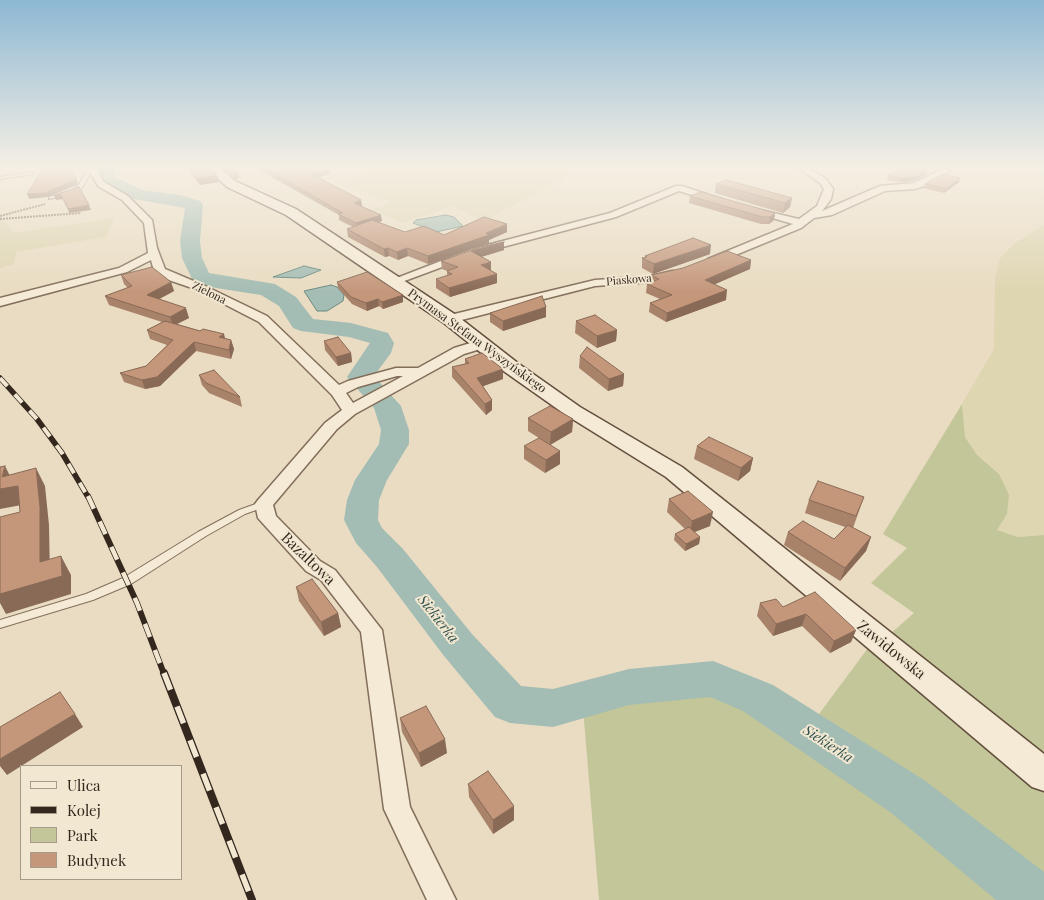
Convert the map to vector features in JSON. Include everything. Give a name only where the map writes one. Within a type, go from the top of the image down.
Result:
[{"type":"main road","name":"Prymasa Stefana Wyszyńskiego","points":[[282,208],[395,280],[450,318],[482,344],[575,412],[674,472],[738,524]]},
{"type":"main road","name":"Zawidowska","points":[[738,524],[1044,774]]},
{"type":"street","name":"Zielona","points":[[135,208],[147,220],[154,254],[163,274],[193,284],[263,319],[353,408]]},
{"type":"street","points":[[395,280],[476,251],[569,228],[628,208]]},
{"type":"street","points":[[748,208],[801,223]]},
{"type":"street","points":[[702,265],[755,245],[801,223],[818,208]]},
{"type":"street","points":[[812,215],[829,213],[840,208]]},
{"type":"street","points":[[0,302],[123,270],[154,254]]},
{"type":"street","name":"Piaskowa","points":[[450,318],[595,283],[652,278],[685,270]]},
{"type":"street","points":[[264,504],[330,426],[353,408],[459,351],[482,344]]},
{"type":"street","points":[[338,392],[353,384],[396,372],[421,372]]},
{"type":"street","name":"Bazaltowa","points":[[264,504],[267,518],[313,566],[328,575],[371,630],[397,808],[442,900]]},
{"type":"lane","points":[[0,624],[81,600],[127,581],[202,534],[242,512],[264,504]]},
{"type":"path","points":[[0,216],[32,208]]},
{"type":"path","points":[[0,219],[82,213]]},
{"type":"shaded area","points":[[377,208],[447,208],[403,223],[372,210]]},
{"type":"shaded area","points":[[457,208],[509,208],[484,221]]},
{"type":"shaded area","points":[[0,217],[14,233],[114,218],[106,237],[16,252],[14,264],[0,268]]},
{"type":"shaded area","points":[[1044,225],[1044,535],[1018,537],[997,530],[1007,514],[999,474],[977,455],[965,437],[962,404],[994,349],[995,279],[1000,258],[1015,243]]},
{"type":"green space","points":[[962,404],[965,437],[977,455],[999,474],[1009,495],[1007,514],[997,530],[1018,537],[1044,535],[1044,756],[889,635],[914,613],[871,583],[907,548],[883,534]]},
{"type":"green space","points":[[871,644],[1044,788],[1044,894],[974,831],[816,718]]},
{"type":"green space","points":[[685,688],[718,690],[769,717],[887,799],[1011,900],[599,900],[583,708],[635,694]]},
{"type":"water","points":[[446,215],[454,217],[463,226],[436,232],[413,223],[416,220]]},
{"type":"water","points":[[304,266],[321,270],[301,278],[273,277]]},
{"type":"water","points":[[331,285],[337,287],[344,295],[343,301],[327,311],[317,311],[304,291]]},
{"type":"building","points":[[334,208],[365,208],[381,215],[356,223],[338,214],[343,213]]},
{"type":"building","points":[[731,208],[757,208],[775,213],[770,217],[762,217]]},
{"type":"building","points":[[484,217],[507,224],[486,233],[489,235],[428,256],[407,248],[397,252],[388,248],[384,249],[347,229],[372,220],[405,232],[424,226],[444,235]]},
{"type":"building","points":[[693,238],[711,245],[654,264],[642,258],[647,257],[645,256]]},
{"type":"building","points":[[504,242],[471,251],[491,262],[481,265],[497,274],[449,288],[436,279],[452,274],[447,271],[458,267],[441,261],[480,247]]},
{"type":"building","points":[[727,251],[751,260],[705,280],[727,290],[667,313],[650,303],[672,295],[647,284],[659,279],[651,275],[683,268]]},
{"type":"building","points":[[152,267],[171,282],[147,295],[186,308],[170,317],[105,296],[132,286],[121,275]]},
{"type":"building","points":[[367,272],[403,295],[382,302],[378,299],[366,303],[351,297],[337,282]]},
{"type":"building","points":[[542,296],[546,307],[503,321],[490,313]]},
{"type":"building","points":[[595,315],[617,330],[597,336],[576,321]]},
{"type":"building","points":[[165,321],[200,331],[203,329],[224,334],[219,337],[231,340],[229,350],[194,342],[157,377],[142,380],[120,373],[146,366],[173,340],[147,330]]},
{"type":"building","points":[[338,337],[351,353],[336,357],[324,341]]},
{"type":"building","points":[[587,347],[624,374],[609,379],[580,356]]},
{"type":"building","points":[[482,353],[503,369],[477,378],[492,400],[485,404],[452,367],[469,363],[465,359]]},
{"type":"building","points":[[214,370],[240,397],[206,383],[199,375]]},
{"type":"building","points":[[550,406],[573,419],[551,432],[528,418]]},
{"type":"building","points":[[709,437],[753,458],[741,468],[697,446]]},
{"type":"building","points":[[539,438],[560,451],[546,460],[524,446]]},
{"type":"building","points":[[5,466],[2,477],[36,468],[40,507],[40,562],[61,556],[62,576],[0,594],[0,517],[20,512],[18,486],[0,489],[0,467]]},
{"type":"building","points":[[818,481],[864,497],[856,516],[809,500]]},
{"type":"building","points":[[688,491],[713,512],[692,521],[669,499]]},
{"type":"building","points":[[803,521],[834,539],[848,525],[871,537],[845,568],[788,532]]},
{"type":"building","points":[[689,527],[700,537],[686,544],[675,534]]},
{"type":"building","points":[[312,579],[338,613],[321,622],[296,587]]},
{"type":"building","points":[[815,592],[856,630],[834,641],[806,614],[776,624],[760,603],[776,599],[783,607]]},
{"type":"building","points":[[60,692],[75,714],[0,759],[0,727]]},
{"type":"building","points":[[426,706],[445,739],[419,753],[400,718]]},
{"type":"building","points":[[488,771],[514,806],[493,820],[468,784]]},
{"type":"waterway","name":"Siekierka","points":[[194,208],[190,241],[192,258],[200,277],[210,281],[267,289],[288,302],[301,323],[309,326],[351,330],[379,338],[382,343],[378,353],[368,363],[360,377],[387,406],[395,430],[394,444],[371,480],[363,500],[361,520],[368,535],[390,558],[458,645],[510,704],[553,708],[629,687],[713,679],[758,698],[907,796],[1037,900]]},
{"type":"railway","points":[[0,378],[37,419],[62,453],[88,497]]},
{"type":"railway","points":[[88,496],[137,603],[164,674]]},
{"type":"railway","points":[[164,673],[252,900]]}]
